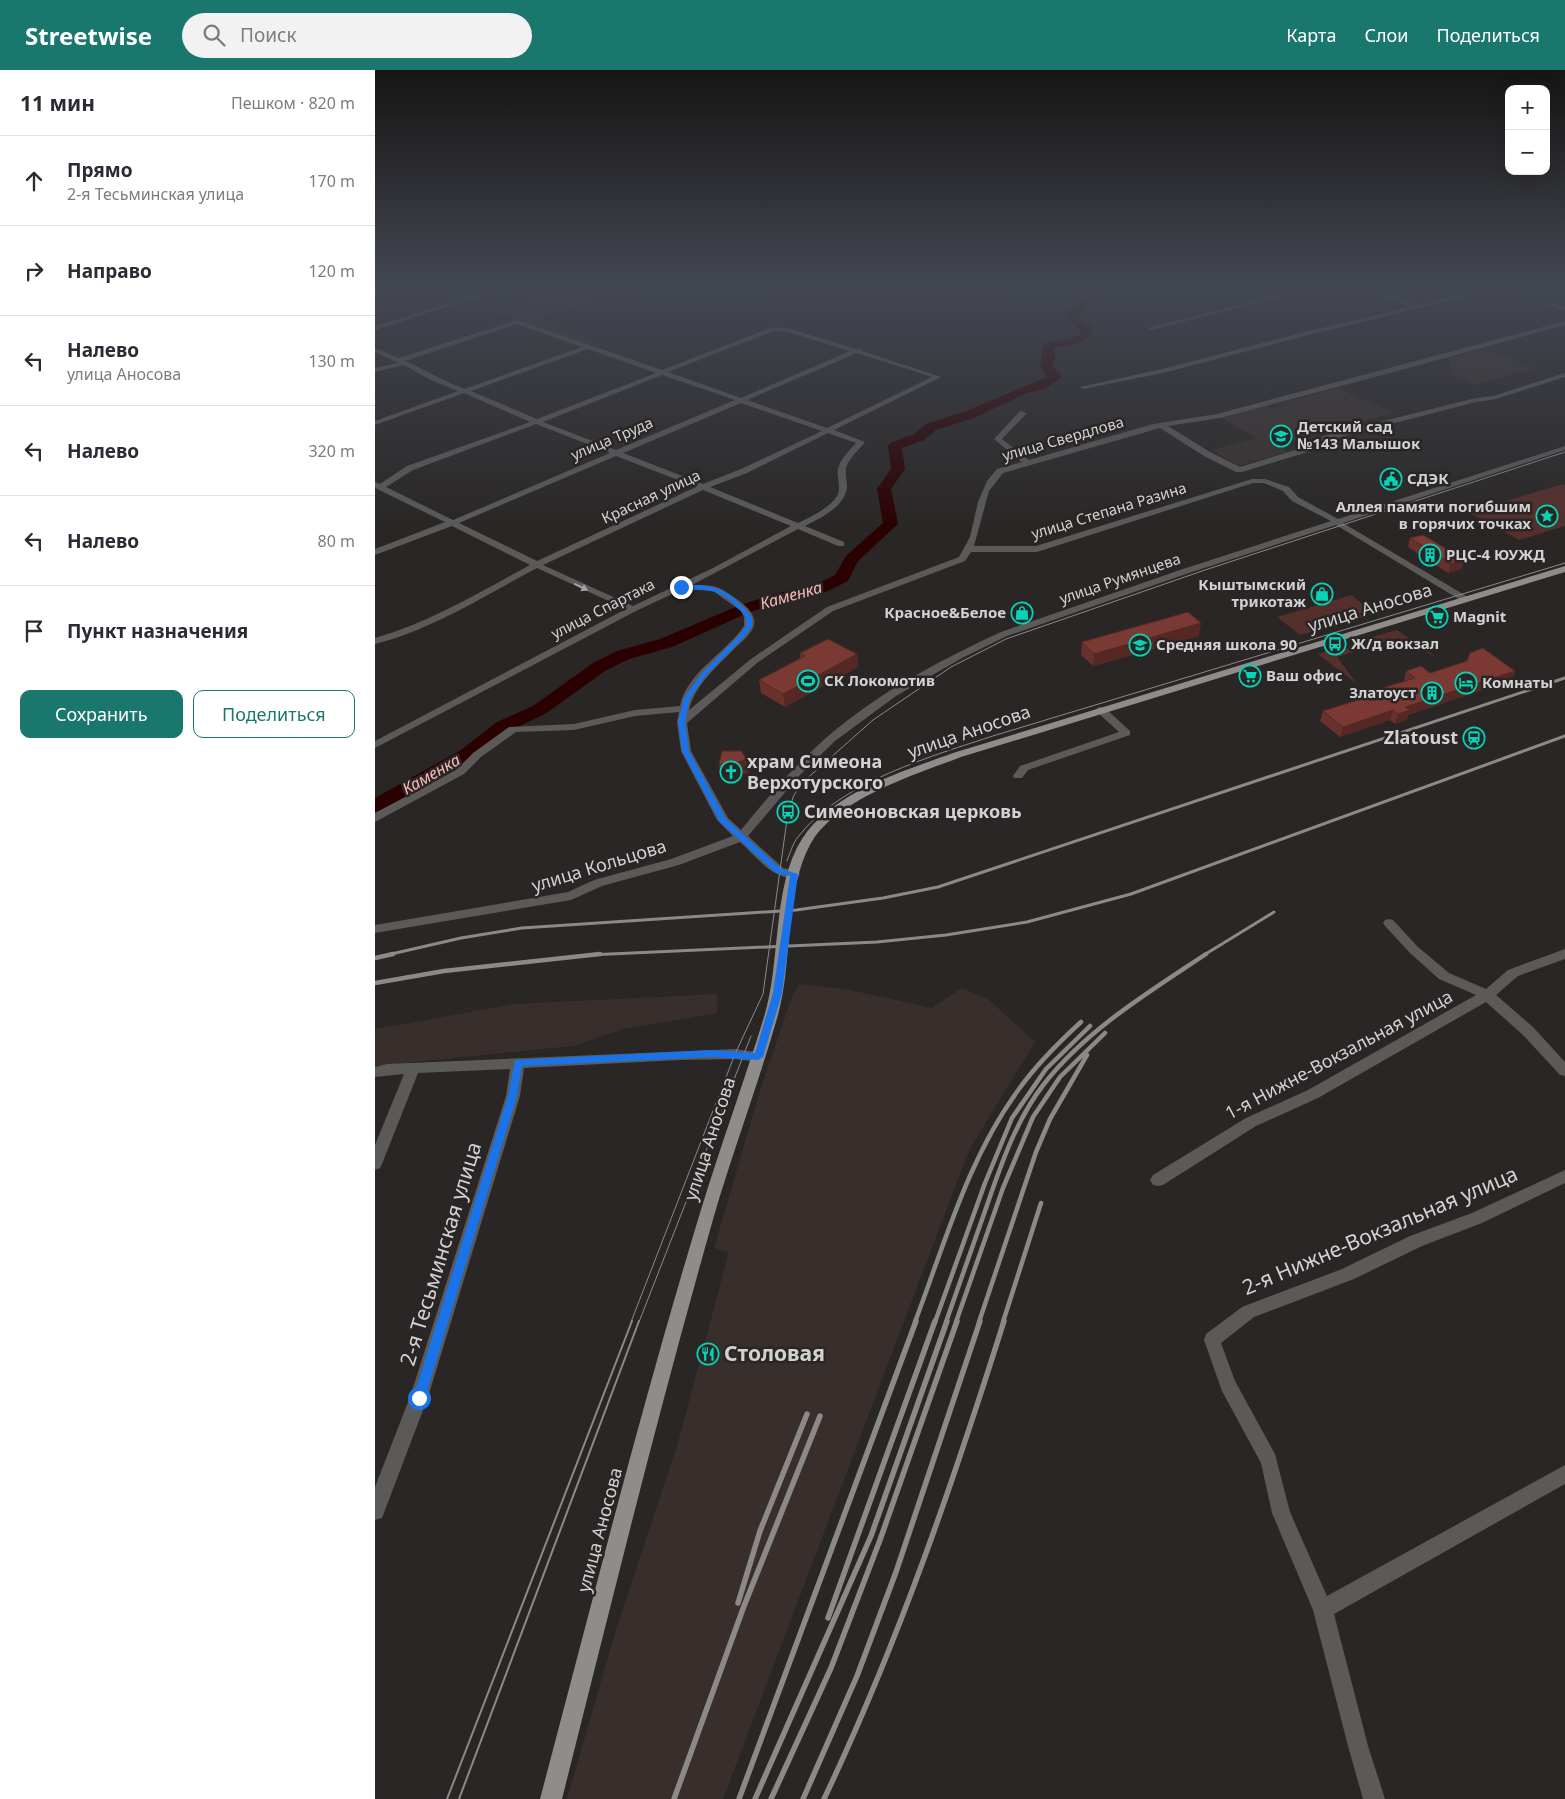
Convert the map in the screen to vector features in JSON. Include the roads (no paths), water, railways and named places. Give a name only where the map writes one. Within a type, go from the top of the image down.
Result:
[{"type":"main road","name":"улица Аносова","points":[[551,1799],[707,1212],[777,993],[791,890],[805,842],[811,834],[821,822],[853,800],[896,779],[957,755],[1565,568]]},
{"type":"street","points":[[415,369],[537,422],[703,487],[841,544]]},
{"type":"street","points":[[375,423],[528,369]]},
{"type":"street","points":[[648,369],[826,430]]},
{"type":"street","points":[[377,485],[410,468],[537,422],[671,369]]},
{"type":"street","name":"улица Труда","points":[[375,552],[454,522],[615,452],[816,369]]},
{"type":"street","name":"Красная улица","points":[[375,641],[403,633],[441,616],[538,564],[703,487],[744,471],[938,377],[914,369]]},
{"type":"street","points":[[1083,387],[1172,369]]},
{"type":"street","name":"улица Свердлова","points":[[971,548],[984,489],[991,479],[1001,471],[1026,462],[1161,425],[1217,416],[1400,369]]},
{"type":"street","points":[[1161,425],[1207,454],[1239,470],[1321,445],[1326,438],[1477,400],[1494,398],[1565,376]]},
{"type":"street","points":[[1023,413],[998,439],[1026,462]]},
{"type":"street","name":"улица Спартака","points":[[375,745],[633,609],[716,570],[823,513],[840,498],[843,488],[842,469],[846,460],[861,442],[826,430]]},
{"type":"street","name":"улица Румянцева","points":[[741,837],[786,785],[830,740],[849,724],[893,692],[977,646],[1055,616],[1565,448]]},
{"type":"street","name":"улица Степана Разина","points":[[971,548],[1037,549],[1252,481],[1265,481],[1286,489],[1295,499],[1337,522]]},
{"type":"street","points":[[377,485],[579,586],[633,609]]},
{"type":"street","points":[[1337,522],[1465,599]]},
{"type":"street","points":[[682,722],[754,661],[830,609],[946,566],[962,558],[971,548]]},
{"type":"street","points":[[715,588],[713,576],[716,570]]},
{"type":"street","points":[[681,587],[715,588],[736,603],[749,617],[749,626],[743,635],[693,688],[683,709],[682,722],[686,751],[723,820],[779,871],[795,874]]},
{"type":"street","points":[[375,818],[460,772],[477,755],[513,729],[574,726],[635,713],[683,709]]},
{"type":"street","points":[[1018,776],[1024,768],[1125,733],[1101,710]]},
{"type":"street","name":"улица Кольцова","points":[[375,930],[571,896],[598,883],[675,862],[741,837]]},
{"type":"street","points":[[1389,923],[1414,950],[1444,976],[1487,996],[1528,1031],[1565,1071]]},
{"type":"street","name":"1-я Нижне-Вокзальная улица","points":[[1158,1180],[1251,1122],[1313,1094],[1487,996],[1513,973],[1565,954]]},
{"type":"street","points":[[375,1072],[518,1062],[712,1054],[758,1057]]},
{"type":"street","name":"2-я Тесьминская улица","points":[[375,1511],[419,1398],[513,1096],[518,1062]]},
{"type":"street","points":[[375,1164],[413,1068]]},
{"type":"street","name":"2-я Нижне-Вокзальная улица","points":[[1323,1609],[1281,1513],[1269,1460],[1228,1385],[1212,1340],[1248,1312],[1348,1274],[1416,1241],[1477,1218],[1565,1176]]},
{"type":"street","points":[[1374,1799],[1358,1746],[1323,1609],[1565,1474]]},
{"type":"waterway","name":"Каменка","points":[[375,806],[468,754],[504,726],[539,710],[599,667],[623,655],[666,643],[744,609],[780,597],[822,588],[842,578],[851,559],[891,524],[884,489],[898,469],[895,446],[919,437],[931,427],[969,415],[1023,390],[1041,386],[1056,377],[1049,373],[1047,369]]},
{"type":"tram line","points":[[631,1322],[735,1054],[763,994],[788,812],[794,795],[803,782],[873,720],[951,667],[1006,639],[1205,570],[1565,452]]},
{"type":"tram line","points":[[787,861],[798,837],[816,818],[838,801],[862,786],[916,762],[996,735],[1565,563]]},
{"type":"tram line","points":[[639,1322],[751,1036]]},
{"type":"tram line","points":[[447,1799],[632,1321]]},
{"type":"tram line","points":[[459,1799],[639,1321]]},
{"type":"railway","points":[[387,955],[461,938],[522,928],[796,910],[883,898],[938,887],[1565,678]]},
{"type":"railway","points":[[593,955],[877,942],[946,935],[1027,922],[1131,894],[1565,736]]},
{"type":"railway","points":[[1204,955],[1274,912]]},
{"type":"railway","points":[[375,958],[393,954]]},
{"type":"railway","points":[[593,955],[600,954]]},
{"type":"railway","points":[[946,1322],[1003,1162],[1017,1129],[1034,1098],[1061,1064],[1099,1029],[1119,1013],[1206,954]]},
{"type":"railway","points":[[588,955],[593,955]]},
{"type":"railway","points":[[375,983],[444,971],[593,955]]},
{"type":"railway","points":[[915,1322],[959,1202],[985,1143],[1026,1080],[1048,1054],[1081,1022]]},
{"type":"railway","points":[[935,1322],[985,1183],[1012,1118],[1046,1069],[1090,1026]]},
{"type":"railway","points":[[956,1322],[1003,1188],[1033,1117],[1060,1077],[1105,1033]]},
{"type":"railway","points":[[979,1322],[1036,1152],[1050,1119],[1087,1055]]},
{"type":"railway","points":[[1003,1322],[1041,1203]]},
{"type":"railway","points":[[739,1799],[916,1321]]},
{"type":"railway","points":[[828,1618],[935,1321]]},
{"type":"railway","points":[[755,1799],[871,1536],[947,1321]]},
{"type":"railway","points":[[771,1799],[831,1668],[880,1540],[957,1321]]},
{"type":"railway","points":[[803,1799],[857,1676],[896,1572],[980,1321]]},
{"type":"railway","points":[[824,1799],[900,1623],[944,1504],[1004,1321]]},
{"type":"railway","points":[[738,1603],[760,1531],[807,1414]]},
{"type":"railway","points":[[674,1799],[744,1606],[820,1416]]},
{"type":"place","name":"Детский сад №143 Малышок","points":[[1281,436]]},
{"type":"place","name":"СДЭК","points":[[1391,479]]},
{"type":"place","name":"Аллея памяти погибшим в горячих точках","points":[[1547,516]]},
{"type":"place","name":"РЦС-4 ЮУЖД","points":[[1430,555]]},
{"type":"place","name":"Кыштымский трикотаж","points":[[1322,594]]},
{"type":"place","name":"Красное&Белое","points":[[1022,613]]},
{"type":"place","name":"Magnit","points":[[1437,617]]},
{"type":"place","name":"Ж/д вокзал","points":[[1335,644]]},
{"type":"place","name":"Средняя школа 90","points":[[1140,645]]},
{"type":"place","name":"Ваш офис","points":[[1250,676]]},
{"type":"place","name":"СК Локомотив","points":[[808,681]]},
{"type":"place","name":"Комнаты","points":[[1466,683]]},
{"type":"place","name":"Златоуст","points":[[1432,693]]},
{"type":"place","name":"Zlatoust","points":[[1474,738]]},
{"type":"place","name":"храм Симеона Верхотурского","points":[[731,772]]},
{"type":"place","name":"Симеоновская церковь","points":[[788,812]]},
{"type":"place","name":"Столовая","points":[[708,1354]]}]
